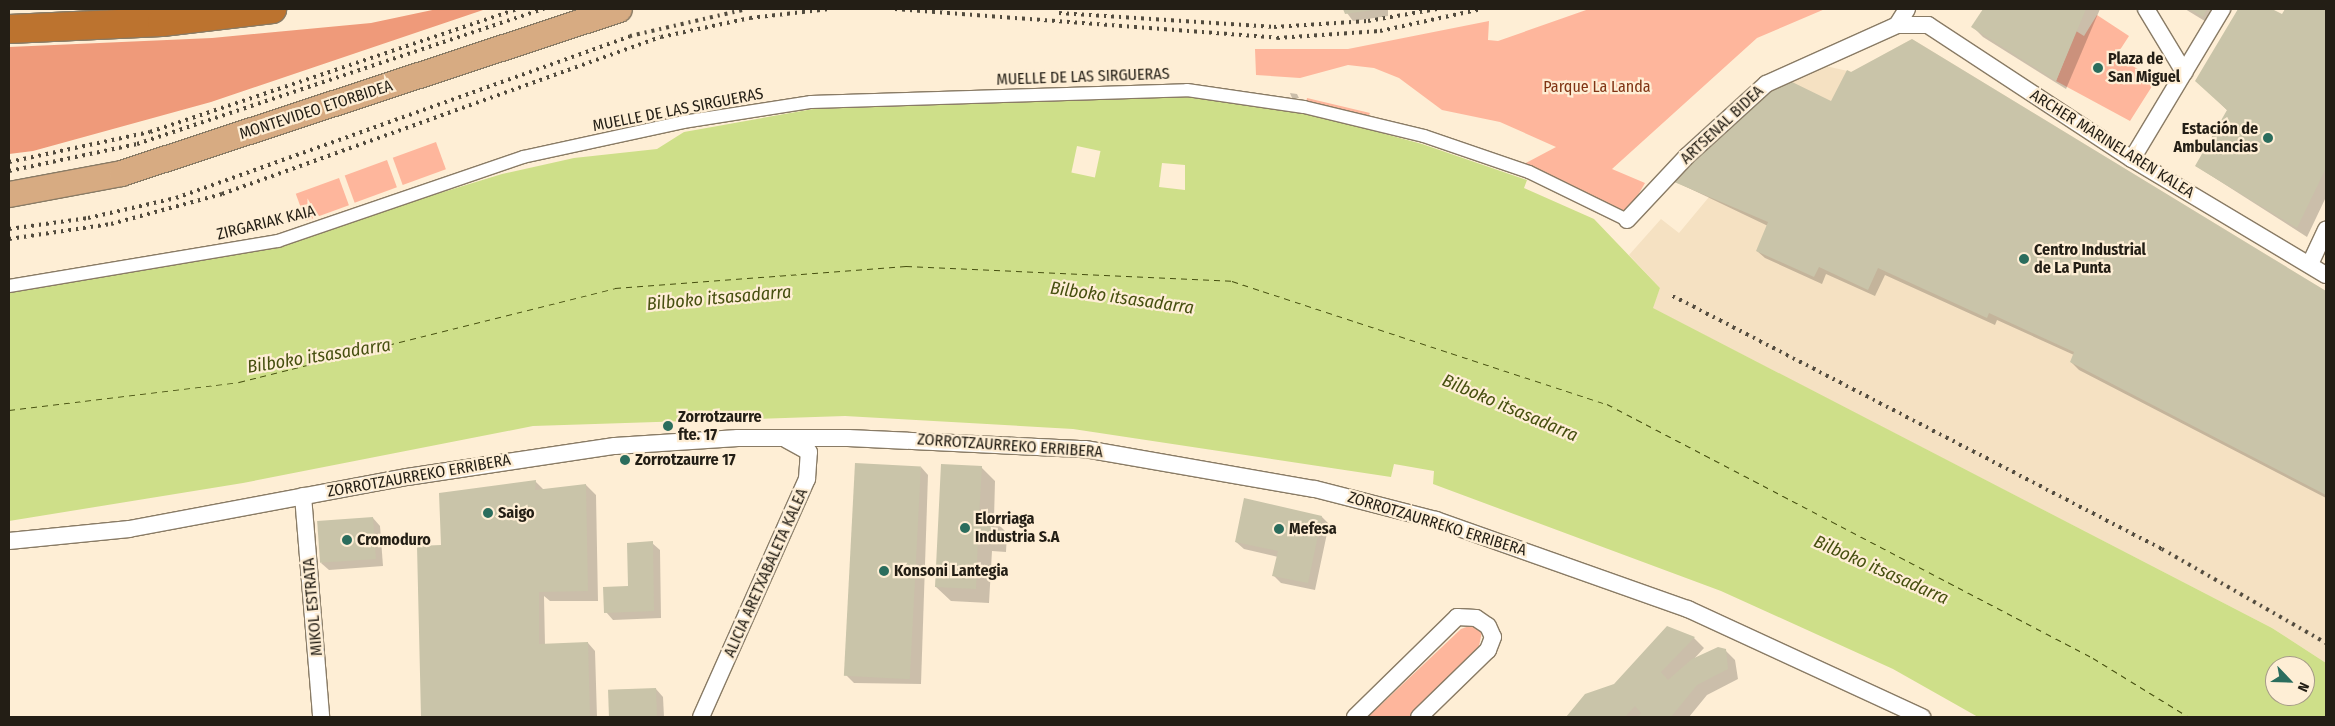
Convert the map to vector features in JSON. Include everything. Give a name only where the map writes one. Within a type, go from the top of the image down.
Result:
[{"type":"highway","points":[[9,29],[162,22],[272,9]]},
{"type":"main road","name":"MONTEVIDEO ETORBIDEA","points":[[9,194],[121,173],[619,9]]},
{"type":"street","points":[[1896,25],[1907,9]]},
{"type":"street","points":[[2146,9],[2184,72]]},
{"type":"street","points":[[2132,159],[2222,9]]},
{"type":"street","name":"ARCHER MARINELAREN KALEA","points":[[1896,25],[1928,26],[2132,159],[2326,274]]},
{"type":"street","name":"ARTSENAL BIDEA","points":[[1627,220],[1687,156],[1766,84],[1896,25]]},
{"type":"street","name":"MUELLE DE LAS SIRGUERAS","points":[[523,158],[683,122],[811,102],[1187,90],[1304,107],[1424,136],[1529,172],[1627,220]]},
{"type":"street","name":"ZIRGARIAK KAIA","points":[[9,286],[278,241],[523,158]]},
{"type":"street","points":[[2310,264],[2326,230]]},
{"type":"street","points":[[784,438],[803,447],[810,460],[832,438]]},
{"type":"street","name":"ZORROTZAURREKO ERRIBERA","points":[[9,540],[129,529],[303,496],[592,448],[784,438],[832,438],[1085,449],[1365,500],[1570,565],[1688,610],[1922,717]]},
{"type":"street","name":"ALICIA ARETXABALETA KALEA","points":[[701,717],[807,479],[810,460]]},
{"type":"street","name":"MIKOL ESTRATA","points":[[303,496],[321,717]]},
{"type":"street","points":[[1354,717],[1457,617],[1476,618],[1488,626],[1493,637],[1488,650],[1419,717]]},
{"type":"shaded area","points":[[437,9],[486,9],[211,102],[33,151],[9,154],[9,47],[212,38],[371,23]]},
{"type":"shaded area","points":[[1912,39],[2326,291],[2326,663],[2272,628],[1652,308],[1660,288],[1629,255],[1661,219],[1679,233],[1709,197],[1672,181],[1768,87],[1817,64],[1852,72]]},
{"type":"green space","name":"Parque La Landa","points":[[1589,9],[1825,9],[1757,38],[1612,169],[1645,183],[1627,214],[1524,164],[1556,147],[1500,122],[1442,110],[1399,78],[1374,68],[1348,65],[1300,78],[1256,75],[1255,49],[1348,49],[1489,21],[1488,40],[1498,41]]},
{"type":"green space","name":"Plaza de San Miguel","points":[[2097,15],[2129,36],[2116,56],[2156,80],[2130,121],[2056,81],[2076,31],[2084,36]]},
{"type":"green space","points":[[1307,98],[1370,113],[1368,117],[1306,103]]},
{"type":"green space","points":[[436,142],[446,169],[403,185],[393,158]]},
{"type":"green space","points":[[387,160],[397,187],[355,203],[345,175]]},
{"type":"green space","points":[[339,178],[349,205],[306,221],[296,194]]},
{"type":"green space","points":[[1472,625],[1482,632],[1479,646],[1409,717],[1368,717],[1461,629]]},
{"type":"water","name":"Bilboko itsasadarra","points":[[1186,97],[1315,115],[1422,144],[1527,180],[1524,188],[1594,219],[1660,288],[1653,308],[2272,628],[2326,663],[2326,717],[1978,717],[1893,669],[1721,591],[1433,484],[1434,471],[1394,464],[1391,477],[1073,429],[845,416],[533,426],[243,483],[9,521],[9,293],[244,253],[502,174],[574,158],[657,149],[684,132],[813,109]]},
{"type":"pier","points":[[1077,146],[1100,151],[1095,177],[1071,172]]},
{"type":"pier","points":[[1162,163],[1185,165],[1185,190],[1159,187]]},
{"type":"building","points":[[1343,9],[1375,9],[1375,10],[1345,14]]},
{"type":"building","points":[[1983,9],[2086,9],[2056,81],[1971,27]]},
{"type":"building","points":[[2189,9],[2207,9],[2203,17]]},
{"type":"building","name":"Estación de Ambulancias","points":[[2238,9],[2272,9],[2282,14],[2285,9],[2326,9],[2326,168],[2297,228],[2195,166],[2227,110],[2195,81]]},
{"type":"building","name":"Centro Industrial de La Punta","points":[[1912,39],[2326,291],[2326,495],[2070,362],[2074,352],[1989,313],[1987,318],[1878,268],[1868,290],[1819,267],[1814,277],[1756,251],[1768,222],[1672,181],[1768,87],[1786,79],[1831,101],[1847,70],[1851,72]]},
{"type":"building","name":"Konsoni Lantegia","points":[[855,463],[921,466],[910,679],[844,676]]},
{"type":"building","name":"Elorriaga Industria S.A","points":[[941,464],[982,466],[979,517],[993,518],[992,539],[978,538],[976,589],[935,587]]},
{"type":"building","points":[[536,480],[535,490],[586,484],[588,591],[539,592],[539,644],[588,642],[590,717],[421,717],[417,546],[441,545],[439,493]]},
{"type":"building","name":"Mefesa","points":[[1244,498],[1322,516],[1308,583],[1272,576],[1278,551],[1235,542]]},
{"type":"building","name":"Cromoduro","points":[[373,517],[376,559],[320,563],[317,521]]},
{"type":"building","points":[[653,541],[654,611],[604,613],[603,587],[628,586],[627,543]]},
{"type":"building","points":[[1667,626],[1695,637],[1661,672],[1668,680],[1692,659],[1718,647],[1726,649],[1728,669],[1697,685],[1671,717],[1638,717],[1641,713],[1635,706],[1625,717],[1566,717],[1585,694],[1614,684]]},
{"type":"building","points":[[656,688],[657,717],[609,717],[608,690]]},
{"type":"ferry route","points":[[9,410],[239,382],[615,288],[906,266],[1232,281],[1607,404],[2093,658],[2189,717]]},
{"type":"railway","points":[[9,162],[150,132],[517,9]]},
{"type":"railway","points":[[9,171],[137,144],[544,9]]},
{"type":"railway","points":[[9,229],[88,218],[176,198],[630,36],[747,9]]},
{"type":"railway","points":[[9,239],[111,224],[222,194],[661,37],[750,18],[829,9]]},
{"type":"railway","points":[[895,9],[1277,38],[1380,31],[1482,9]]},
{"type":"railway","points":[[1059,13],[1274,27],[1368,21],[1437,9]]},
{"type":"railway","points":[[1673,296],[2162,549],[2326,643]]},
{"type":"place","name":"Plaza de San Miguel","points":[[2098,68]]},
{"type":"place","name":"Estación de Ambulancias","points":[[2268,138]]},
{"type":"place","name":"Centro Industrial de La Punta","points":[[2024,259]]},
{"type":"place","name":"Zorrotzaurre fte. 17","points":[[668,426]]},
{"type":"place","name":"Zorrotzaurre 17","points":[[625,460]]},
{"type":"place","name":"Saigo","points":[[488,513]]},
{"type":"place","name":"Elorriaga Industria S.A","points":[[965,528]]},
{"type":"place","name":"Mefesa","points":[[1279,529]]},
{"type":"place","name":"Cromoduro","points":[[347,540]]},
{"type":"place","name":"Konsoni Lantegia","points":[[884,571]]}]
